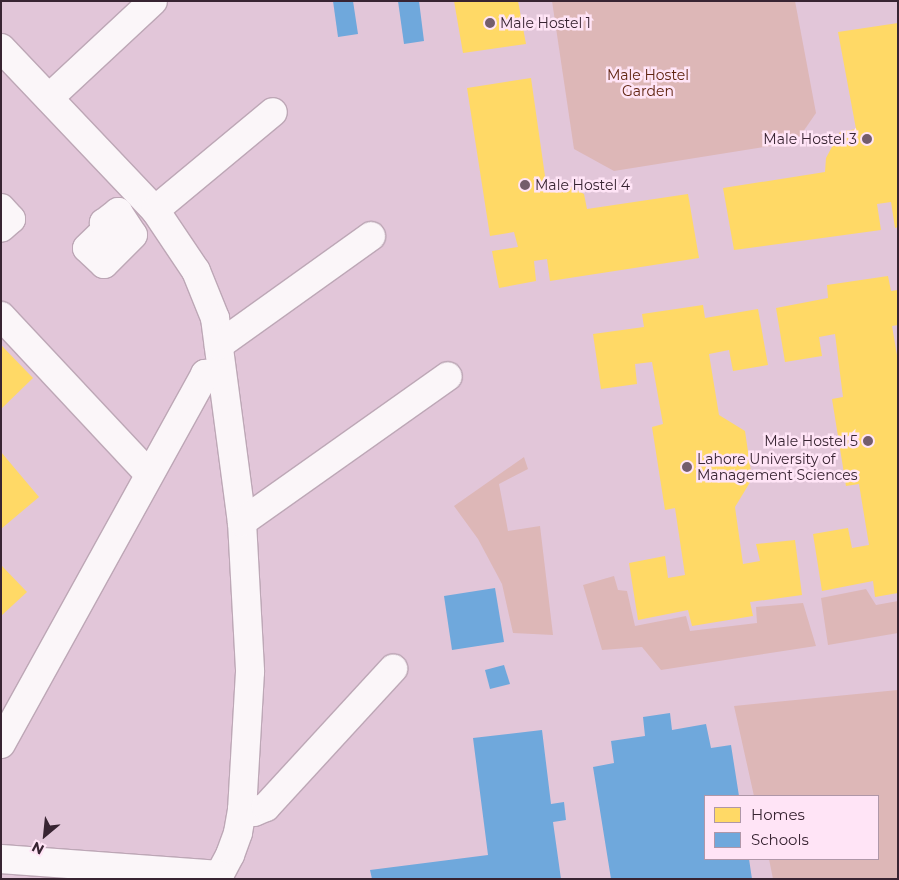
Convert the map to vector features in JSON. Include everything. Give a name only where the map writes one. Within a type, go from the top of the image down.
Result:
[{"type":"street","points":[[49,98],[153,1]]},
{"type":"street","points":[[1,48],[155,210],[196,270],[206,292],[215,318],[221,375],[242,522],[250,672],[242,810],[233,847],[218,877],[1,859]]},
{"type":"street","points":[[155,210],[274,112]]},
{"type":"street","points":[[1,208],[11,219],[1,228]]},
{"type":"street","points":[[219,345],[371,236]]},
{"type":"street","points":[[1,316],[149,474]]},
{"type":"street","points":[[1,744],[205,374],[221,375]]},
{"type":"street","points":[[242,522],[448,376]]},
{"type":"street","points":[[242,810],[254,812],[266,807],[393,669]]},
{"type":"green space","name":"Male Hostel Garden","points":[[552,1],[795,1],[816,113],[796,142],[614,171],[574,149]]},
{"type":"green space","points":[[524,457],[528,469],[499,484],[508,531],[540,526],[553,635],[513,633],[502,584],[478,539],[454,506]]},
{"type":"green space","points":[[614,576],[618,590],[627,591],[635,626],[686,616],[690,631],[757,623],[756,607],[803,603],[816,646],[661,670],[642,647],[602,650],[583,585]]},
{"type":"green space","points":[[866,589],[876,605],[898,601],[898,633],[828,645],[821,598]]},
{"type":"green space","points":[[898,690],[898,879],[773,879],[769,860],[879,860],[879,795],[754,795],[734,706]]},
{"type":"building: Homes","name":"Male Hostel 1","points":[[454,1],[518,1],[526,44],[463,53]]},
{"type":"building: Homes","name":"Male Hostel 3","points":[[898,23],[898,227],[895,228],[891,202],[877,204],[881,230],[734,250],[723,188],[825,172],[826,158],[840,132],[856,129],[838,32]]},
{"type":"building: Homes","name":"Male Hostel 4","points":[[531,78],[546,183],[560,181],[584,194],[587,209],[688,194],[699,258],[550,281],[547,259],[534,261],[536,281],[499,288],[492,251],[518,247],[514,232],[490,236],[467,88]]},
{"type":"building: Homes","name":"Male Hostel 5","points":[[888,276],[891,291],[898,290],[898,325],[892,326],[898,361],[898,593],[875,597],[873,581],[822,591],[813,534],[848,528],[852,548],[869,545],[859,484],[846,486],[832,399],[843,397],[835,334],[819,337],[822,356],[785,362],[776,308],[828,298],[827,285]]},
{"type":"building: Homes","points":[[703,305],[705,318],[758,309],[768,365],[733,371],[729,350],[709,354],[719,415],[745,431],[752,479],[735,507],[743,564],[760,561],[756,544],[795,540],[802,595],[750,602],[753,616],[692,626],[688,610],[638,620],[629,563],[665,556],[668,578],[685,575],[675,508],[665,510],[652,427],[663,424],[652,362],[635,364],[637,384],[601,389],[593,334],[644,327],[642,314]]},
{"type":"building: Homes","points":[[1,345],[33,378],[1,409]]},
{"type":"building: Homes","points":[[1,452],[39,497],[1,529]]},
{"type":"building: Homes","points":[[1,565],[27,592],[1,616]]},
{"type":"building: Schools","points":[[333,1],[353,1],[358,34],[338,37]]},
{"type":"building: Schools","points":[[398,1],[419,1],[424,41],[404,44]]},
{"type":"building: Schools","points":[[495,588],[504,642],[452,650],[444,596]]},
{"type":"building: Schools","points":[[504,665],[510,684],[490,689],[485,670]]},
{"type":"building: Schools","points":[[670,713],[672,730],[706,724],[711,748],[731,745],[739,795],[704,795],[704,860],[749,860],[752,879],[611,879],[593,767],[614,763],[611,741],[645,736],[643,717]]},
{"type":"building: Schools","points":[[542,730],[551,804],[564,802],[566,820],[553,822],[561,879],[372,879],[370,870],[488,855],[473,738]]},
{"type":"place","name":"Male Hostel 1","points":[[490,23]]},
{"type":"place","name":"Male Hostel 3","points":[[867,139]]},
{"type":"place","name":"Male Hostel 4","points":[[525,185]]},
{"type":"place","name":"Male Hostel 5","points":[[868,441]]},
{"type":"place","name":"Lahore University of Management Sciences","points":[[687,467]]}]
